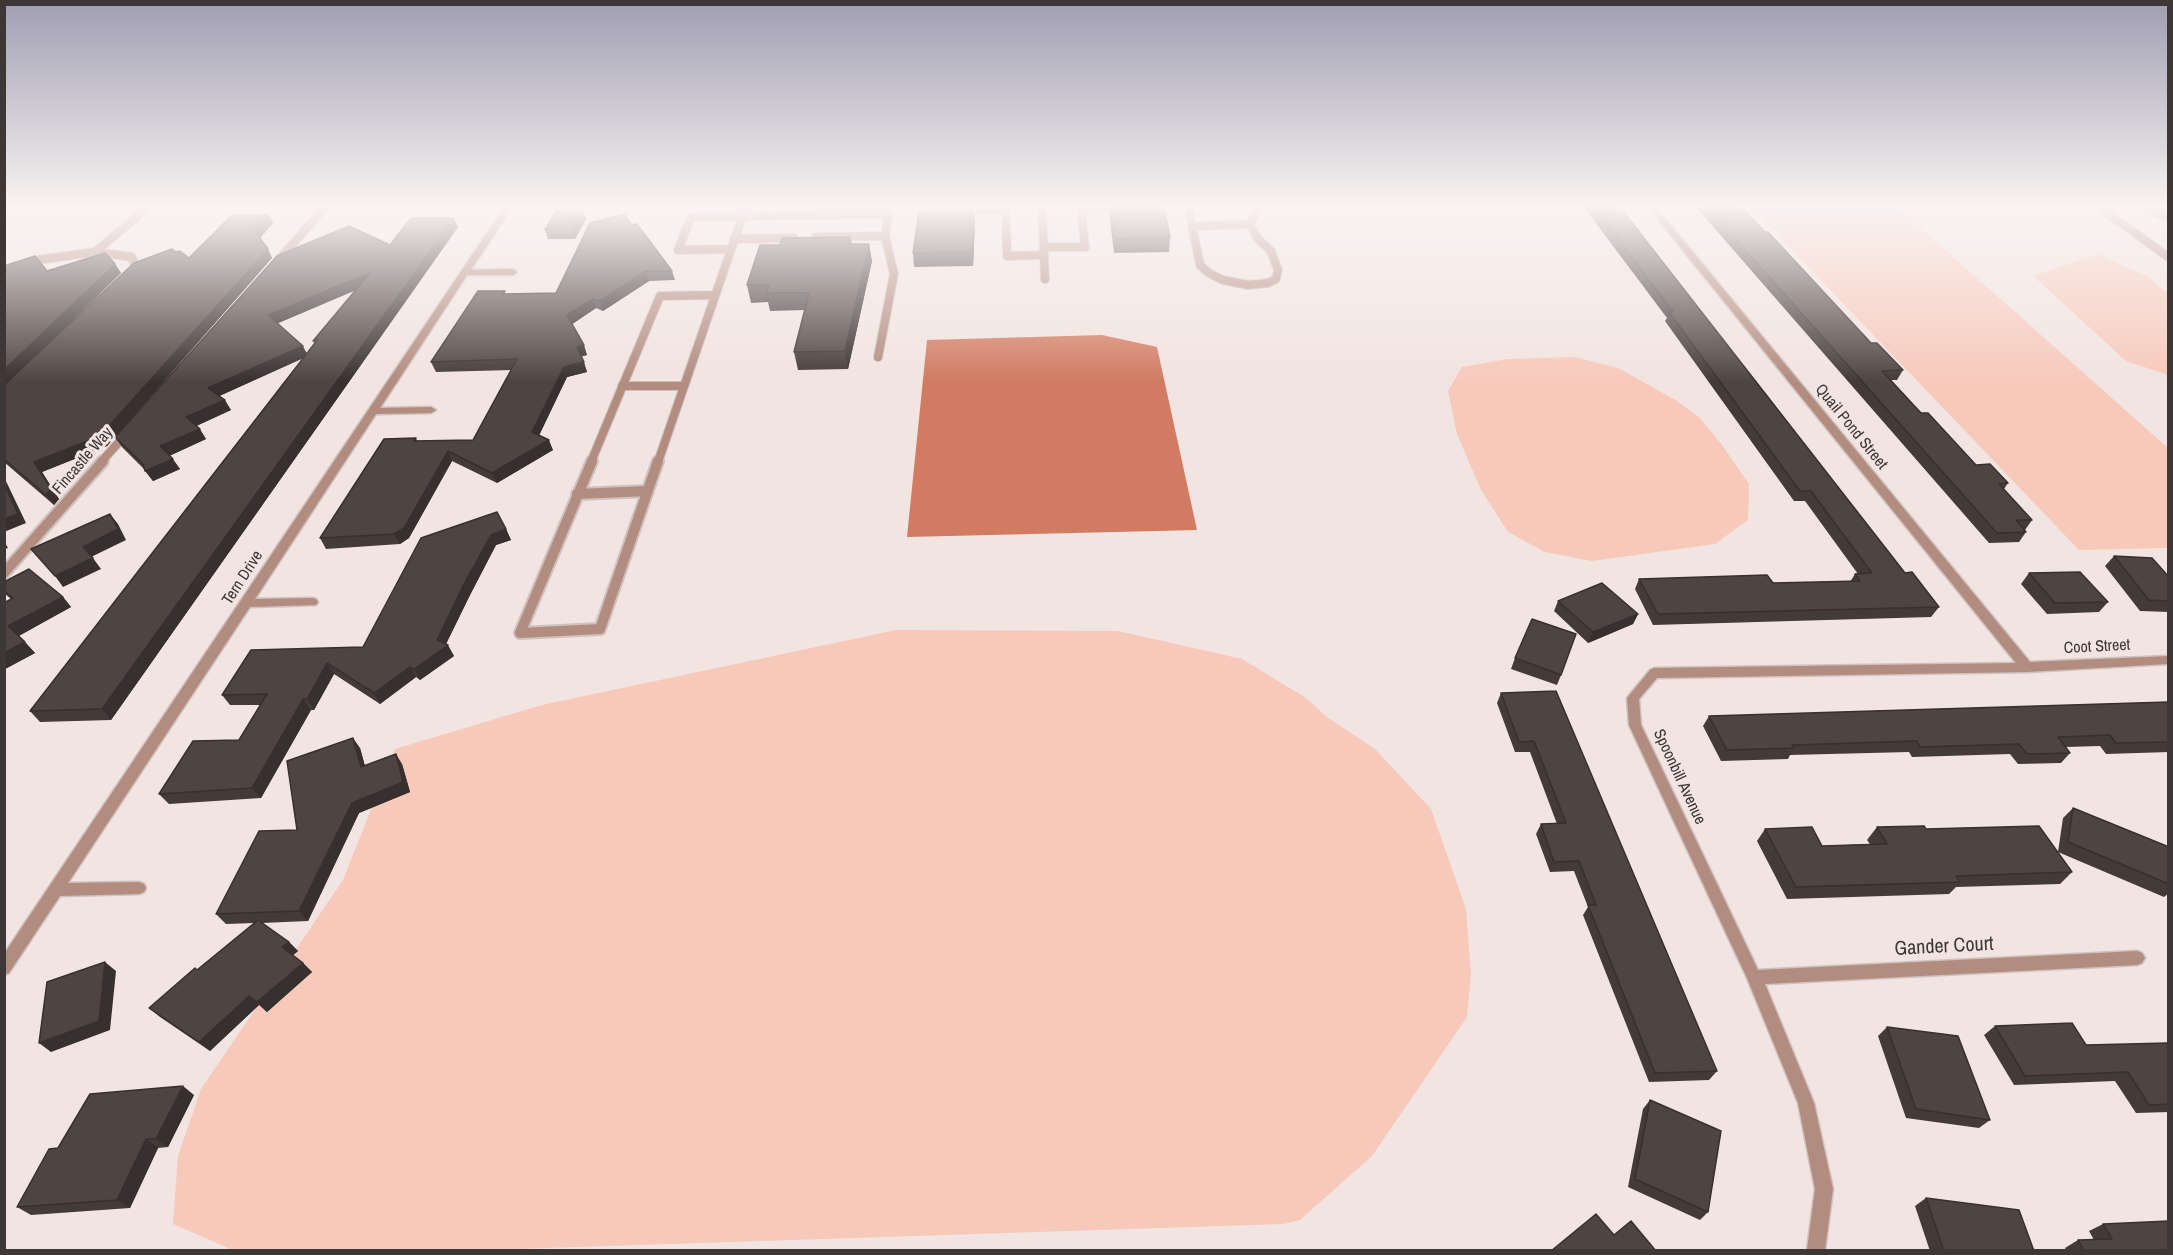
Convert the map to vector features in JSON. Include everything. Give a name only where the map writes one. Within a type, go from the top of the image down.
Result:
[{"type":"street","name":"Tern Drive","points":[[4,968],[471,265]]},
{"type":"street","name":"Quail Pond Street","points":[[1699,265],[2027,667]]},
{"type":"street","points":[[465,273],[513,272]]},
{"type":"street","points":[[373,411],[431,410]]},
{"type":"street","points":[[246,603],[312,602]]},
{"type":"street","name":"Coot Street","points":[[2027,667],[2169,660]]},
{"type":"street","name":"Spoonbill Avenue","points":[[1816,1251],[1824,1189],[1806,1103],[1754,977],[1635,725],[1633,698],[1654,673],[2027,667]]},
{"type":"street","points":[[56,890],[139,888]]},
{"type":"street","name":"Gander Court","points":[[1754,977],[2137,958]]},
{"type":"lane","points":[[4,274],[23,265]]},
{"type":"lane","points":[[127,277],[135,268],[134,265]]},
{"type":"lane","points":[[271,268],[274,265]]},
{"type":"lane","points":[[715,295],[660,296],[520,633],[600,629],[726,265]]},
{"type":"lane","points":[[878,357],[894,274],[892,265]]},
{"type":"lane","points":[[1044,265],[1045,279]]},
{"type":"lane","points":[[1200,265],[1209,273],[1223,280],[1239,284],[1268,283],[1276,279],[1278,270],[1276,265]]},
{"type":"lane","points":[[622,386],[684,386]]},
{"type":"lane","name":"Fincastle Way","points":[[4,573],[138,421]]},
{"type":"lane","points":[[577,494],[648,491]]},
{"type":"shaded area","points":[[1806,265],[1962,265],[2168,448],[2168,548],[2079,550]]},
{"type":"shaded area","points":[[2066,265],[2121,265],[2147,276],[2168,293],[2168,375],[2126,361],[2033,276]]},
{"type":"shaded area","points":[[1102,335],[1157,347],[1197,530],[907,537],[927,340]]},
{"type":"shaded area","points":[[1575,357],[1618,368],[1674,399],[1699,417],[1749,484],[1748,520],[1715,544],[1592,561],[1545,552],[1508,532],[1481,490],[1457,434],[1448,391],[1462,367],[1507,359]]},
{"type":"shaded area","points":[[896,630],[1118,631],[1242,659],[1306,698],[1328,718],[1375,749],[1431,809],[1466,909],[1471,974],[1467,1017],[1372,1156],[1300,1220],[1284,1224],[486,1250],[233,1250],[173,1224],[178,1156],[201,1089],[343,880],[395,749],[542,705]]},
{"type":"building","points":[[8,265],[42,265],[47,271],[68,265],[114,265],[4,370],[4,267]]},
{"type":"building","points":[[132,265],[254,265],[100,436],[34,462],[51,489],[46,495],[4,459],[4,385]]},
{"type":"building","points":[[269,265],[421,265],[102,709],[30,711],[318,339],[313,341],[370,273],[268,315],[303,346],[208,388],[225,400],[186,417],[200,429],[160,446],[173,459],[145,471],[143,464],[115,437]]},
{"type":"building","points":[[570,265],[667,265],[672,271],[646,271],[600,301],[593,299],[567,315],[584,345],[577,347],[584,362],[564,367],[532,432],[549,440],[492,473],[448,451],[404,528],[394,534],[320,538],[384,439],[473,440],[517,359],[431,362],[478,291],[505,291],[503,294],[556,293]]},
{"type":"building","points":[[754,265],[864,265],[845,351],[794,352],[809,293],[766,293],[769,285],[747,285]]},
{"type":"building","points":[[1637,265],[1665,265],[1905,573],[1912,572],[1939,607],[1658,614],[1639,579],[1767,575],[1773,583],[1860,581],[1855,574],[1872,573],[1811,491],[1800,491],[1669,312],[1673,312]]},
{"type":"building","points":[[1758,265],[1798,265],[1871,343],[1877,343],[1903,370],[1882,371],[1921,413],[1928,413],[1976,465],[1990,464],[2008,483],[1999,484],[2032,520],[2016,520],[2026,532],[1997,533]]},
{"type":"building","points":[[4,484],[18,514],[4,519]]},
{"type":"building","points":[[497,512],[506,529],[491,535],[464,584],[437,640],[448,645],[414,669],[410,667],[374,693],[327,663],[307,699],[303,699],[252,788],[159,794],[193,741],[239,740],[267,694],[222,695],[251,650],[363,647],[421,538]]},
{"type":"building","points":[[110,514],[118,529],[83,547],[93,558],[55,576],[31,549]]},
{"type":"building","points":[[2114,556],[2152,558],[2169,577],[2169,601],[2149,600]]},
{"type":"building","points":[[29,569],[63,597],[8,626],[25,642],[4,653],[4,603],[13,598],[4,591],[4,582]]},
{"type":"building","points":[[2080,572],[2108,602],[2055,603],[2029,573]]},
{"type":"building","points":[[1602,583],[1638,614],[1593,632],[1558,601]]},
{"type":"building","points":[[1532,619],[1576,634],[1561,675],[1515,658]]},
{"type":"building","points":[[1556,691],[1717,1071],[1655,1073],[1588,905],[1596,905],[1579,861],[1554,862],[1541,824],[1566,823],[1534,741],[1519,742],[1501,693]]},
{"type":"building","points":[[2169,702],[2169,742],[2116,743],[2110,735],[2058,737],[2070,753],[2027,754],[2019,744],[1920,747],[1917,741],[1792,745],[1794,748],[1727,750],[1709,716]]},
{"type":"building","points":[[353,738],[361,767],[396,754],[403,782],[352,803],[299,911],[216,914],[259,831],[297,830],[287,761]]},
{"type":"building","points":[[2073,808],[2169,847],[2169,884],[2068,842]]},
{"type":"building","points":[[1924,826],[1926,829],[2039,826],[2072,872],[1956,876],[1960,882],[1796,887],[1765,829],[1812,827],[1822,846],[1887,844],[1877,827]]},
{"type":"building","points":[[258,920],[289,942],[282,947],[303,963],[257,1002],[249,996],[199,1042],[149,1008],[195,968],[197,970]]},
{"type":"building","points":[[105,962],[99,1021],[39,1043],[47,982]]},
{"type":"building","points":[[2072,1023],[2086,1045],[2169,1043],[2169,1104],[2149,1105],[2128,1072],[2025,1076],[1995,1026]]},
{"type":"building","points":[[1887,1027],[1958,1036],[1990,1120],[1916,1109]]},
{"type":"building","points":[[183,1086],[156,1139],[146,1139],[117,1200],[17,1207],[49,1149],[58,1148],[90,1094]]},
{"type":"building","points":[[1650,1100],[1721,1131],[1708,1212],[1635,1179]]},
{"type":"building","points":[[1926,1198],[2019,1210],[2034,1251],[1944,1251]]},
{"type":"building","points":[[1596,1214],[1614,1235],[1631,1221],[1656,1251],[1551,1251]]},
{"type":"building","points":[[2169,1221],[2169,1251],[2084,1251],[2078,1240],[2112,1239],[2103,1224]]}]
